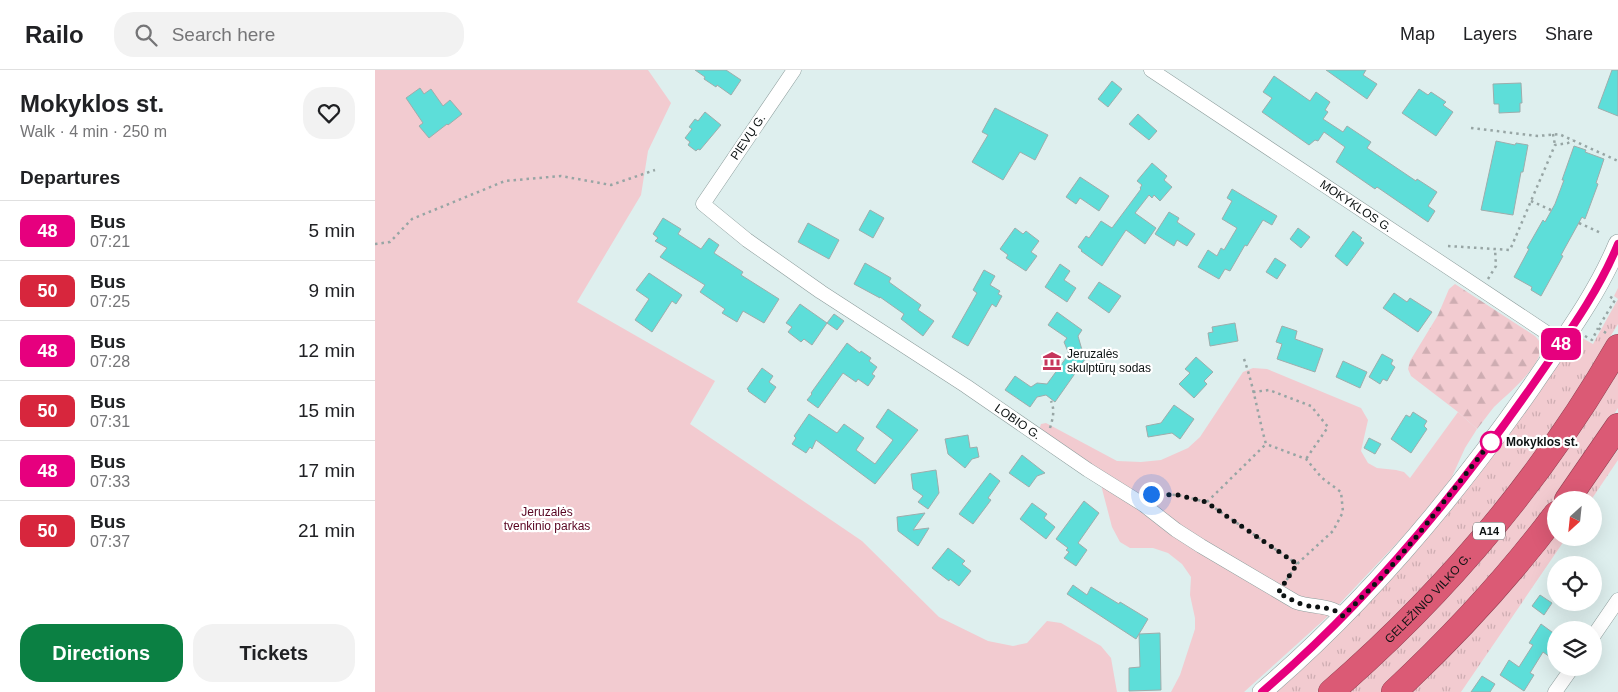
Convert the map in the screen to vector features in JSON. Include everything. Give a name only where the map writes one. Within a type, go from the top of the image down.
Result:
[{"type":"highway","name":"GELEŽINIO VILKO G.","points":[[1331,692],[1405,624],[1457,569],[1497,522],[1557,442],[1618,346]]},
{"type":"highway","points":[[1573,491],[1618,426]]},
{"type":"highway","points":[[1394,692],[1453,635],[1499,586],[1547,525]]},
{"type":"street","name":"PIEVŲ G.","points":[[703,204],[794,70]]},
{"type":"street","name":"MOKYKLOS G.","points":[[1151,70],[1561,343]]},
{"type":"street","name":"LOBIO G.","points":[[703,204],[747,240],[791,272],[959,382],[1088,470],[1145,505],[1176,530],[1278,593],[1306,606],[1335,610],[1343,616]]},
{"type":"street","points":[[1262,692],[1283,675],[1389,569],[1449,498],[1500,432],[1561,343],[1596,288],[1618,244]]},
{"type":"street","points":[[1602,623],[1618,600]]},
{"type":"street","points":[[1555,692],[1566,676]]},
{"type":"path","points":[[1471,128],[1538,136],[1553,133],[1559,134],[1618,161]]},
{"type":"path","points":[[1449,246],[1510,250],[1555,145],[1553,133]]},
{"type":"path","points":[[1555,145],[1568,143],[1573,140]]},
{"type":"path","points":[[375,244],[390,242],[412,219],[505,181],[561,176],[611,185],[655,170]]},
{"type":"path","points":[[1531,201],[1551,210]]},
{"type":"path","points":[[1579,223],[1601,233]]},
{"type":"path","points":[[1482,289],[1495,266],[1495,249]]},
{"type":"path","points":[[1592,340],[1598,328]]},
{"type":"path","points":[[1244,359],[1266,444]]},
{"type":"path","points":[[1253,392],[1269,390],[1311,406],[1328,427],[1306,459]]},
{"type":"path","points":[[1043,440],[1053,419],[1051,401]]},
{"type":"path","points":[[1266,444],[1306,459],[1322,478],[1341,492],[1343,512],[1333,530],[1297,564],[1278,593]]},
{"type":"path","points":[[1206,502],[1266,444]]},
{"type":"path","points":[[1151,494],[1178,495],[1206,502],[1297,564]]},
{"type":"green space","name":"Jeruzalės tvenkinio parkas","points":[[375,70],[648,70],[671,103],[648,151],[641,195],[577,302],[715,381],[690,424],[862,541],[939,617],[988,641],[1013,646],[1027,643],[1047,621],[1061,623],[1101,646],[1111,658],[1117,692],[375,692]]},
{"type":"green space","points":[[1455,284],[1535,336],[1540,343],[1541,351],[1532,369],[1494,407],[1477,429],[1411,376],[1408,369],[1410,361],[1438,315],[1449,289]]},
{"type":"green space","points":[[1618,288],[1618,299],[1614,296]]},
{"type":"green space","points":[[1618,299],[1618,324],[1561,416],[1472,535],[1362,652],[1317,692],[1273,692],[1575,334],[1593,344]]},
{"type":"green space","points":[[1618,363],[1618,408],[1561,491],[1547,491],[1547,510],[1545,513],[1432,645],[1382,692],[1345,692]]},
{"type":"green space","points":[[1253,368],[1267,369],[1361,408],[1368,420],[1361,451],[1368,463],[1377,468],[1404,472],[1410,478],[1458,412],[1477,429],[1465,448],[1451,479],[1414,525],[1327,617],[1244,692],[1171,692],[1180,675],[1195,629],[1195,618],[1190,595],[1191,577],[1182,564],[1168,553],[1153,548],[1130,548],[1120,542],[1112,527],[1101,485],[1039,430],[1041,424],[1046,423],[1117,461],[1141,462],[1161,460],[1188,448],[1200,437],[1243,372]]},
{"type":"green space","points":[[1618,450],[1618,460],[1597,491],[1588,491]]},
{"type":"green space","points":[[1547,541],[1547,546],[1561,546],[1554,556],[1547,556],[1547,566],[1461,692],[1410,692]]},
{"type":"building","points":[[695,70],[726,70],[741,80],[731,95],[704,79],[705,77]]},
{"type":"building","points":[[1326,70],[1366,70],[1363,75],[1377,84],[1367,99]]},
{"type":"building","points":[[1612,70],[1618,70],[1618,116],[1598,108]]},
{"type":"building","points":[[1274,76],[1310,101],[1316,92],[1330,102],[1325,110],[1328,112],[1323,119],[1343,132],[1347,126],[1371,142],[1367,148],[1416,181],[1417,179],[1437,192],[1428,206],[1435,211],[1428,222],[1336,162],[1345,147],[1324,132],[1318,141],[1315,140],[1309,145],[1262,112],[1272,98],[1263,92]]},
{"type":"building","points":[[1112,81],[1122,89],[1108,107],[1098,99]]},
{"type":"building","points":[[1521,83],[1522,103],[1520,103],[1520,112],[1499,113],[1499,104],[1494,104],[1493,84]]},
{"type":"building","points":[[420,88],[424,94],[431,89],[443,106],[450,100],[462,114],[429,138],[419,126],[423,123],[406,98]]},
{"type":"building","points":[[1419,89],[1428,95],[1431,92],[1446,102],[1443,105],[1453,112],[1436,136],[1402,113]]},
{"type":"building","points":[[995,108],[1048,135],[1035,160],[1020,152],[1003,180],[972,162],[988,135],[982,132]]},
{"type":"building","points":[[705,112],[721,125],[700,150],[696,151],[688,145],[690,142],[685,138],[692,129],[689,127],[695,119],[698,121]]},
{"type":"building","points":[[1138,114],[1157,131],[1149,140],[1129,124]]},
{"type":"building","points":[[1496,141],[1515,145],[1516,143],[1528,145],[1513,215],[1481,210]]},
{"type":"building","points":[[1574,146],[1604,159],[1596,183],[1598,184],[1585,219],[1582,217],[1541,296],[1531,290],[1532,287],[1514,277],[1529,249],[1527,248],[1543,220],[1545,222],[1555,204]]},
{"type":"building","points":[[1152,163],[1167,176],[1164,180],[1172,187],[1160,201],[1154,195],[1152,198],[1149,195],[1135,213],[1156,228],[1145,244],[1126,230],[1102,266],[1078,247],[1086,236],[1089,238],[1101,221],[1112,228],[1141,189],[1142,185],[1137,181]]},
{"type":"building","points":[[1080,177],[1109,196],[1099,211],[1080,198],[1076,204],[1066,197]]},
{"type":"building","points":[[1232,189],[1277,216],[1272,225],[1263,220],[1247,246],[1245,245],[1230,271],[1225,269],[1219,279],[1198,267],[1208,250],[1217,256],[1221,248],[1224,250],[1237,228],[1222,219],[1232,201],[1227,198]]},
{"type":"building","points":[[870,210],[884,218],[873,238],[859,230]]},
{"type":"building","points":[[1169,212],[1179,218],[1177,222],[1195,234],[1187,246],[1177,240],[1174,246],[1155,234]]},
{"type":"building","points":[[663,218],[681,229],[678,234],[701,249],[709,238],[719,245],[714,253],[743,272],[741,275],[779,299],[764,323],[743,311],[737,322],[722,313],[725,309],[700,292],[705,285],[660,257],[667,248],[655,241],[658,238],[653,234]]},
{"type":"building","points":[[808,223],[839,240],[829,259],[798,242]]},
{"type":"building","points":[[1015,228],[1023,234],[1026,231],[1039,241],[1031,252],[1037,256],[1026,271],[1006,258],[1008,255],[1000,249]]},
{"type":"building","points":[[1298,228],[1310,237],[1301,248],[1290,239]]},
{"type":"building","points":[[1353,231],[1362,238],[1360,240],[1364,243],[1347,266],[1335,256]]},
{"type":"building","points":[[1275,258],[1286,265],[1277,279],[1266,272]]},
{"type":"building","points":[[865,263],[891,278],[889,282],[921,305],[918,310],[934,321],[923,336],[901,319],[904,314],[880,297],[854,284]]},
{"type":"building","points":[[1060,264],[1070,271],[1064,280],[1076,288],[1067,302],[1045,287]]},
{"type":"building","points":[[984,270],[995,276],[990,285],[1000,291],[998,294],[1002,296],[996,307],[992,304],[968,346],[952,337],[977,293],[973,290]]},
{"type":"building","points":[[649,273],[682,295],[676,304],[672,301],[652,332],[635,320],[649,299],[636,290]]},
{"type":"building","points":[[1099,282],[1121,296],[1109,313],[1088,298]]},
{"type":"building","points":[[1394,293],[1407,302],[1410,298],[1432,312],[1418,332],[1383,308]]},
{"type":"building","points":[[800,304],[827,323],[812,345],[804,339],[801,342],[788,332],[792,327],[786,323]]},
{"type":"building","points":[[1057,312],[1082,330],[1078,336],[1082,350],[1088,355],[1055,402],[1046,395],[1037,397],[1030,407],[1005,390],[1015,376],[1031,387],[1037,383],[1047,384],[1069,354],[1064,342],[1067,338],[1048,325]]},
{"type":"building","points":[[834,314],[844,321],[837,330],[827,323]]},
{"type":"building","points":[[1235,323],[1238,341],[1210,346],[1208,333],[1213,332],[1212,327]]},
{"type":"building","points":[[1282,326],[1297,331],[1295,339],[1323,349],[1315,372],[1277,359],[1282,344],[1276,342]]},
{"type":"building","points":[[847,343],[860,353],[861,351],[871,358],[869,361],[877,367],[872,374],[875,376],[868,386],[858,379],[856,382],[843,373],[818,408],[807,400]]},
{"type":"building","points":[[1382,354],[1393,360],[1391,364],[1395,367],[1387,381],[1383,379],[1380,384],[1369,377]]},
{"type":"building","points":[[1196,357],[1213,372],[1204,381],[1207,384],[1194,398],[1179,384],[1190,373],[1185,369]]},
{"type":"building","points":[[1343,361],[1367,372],[1360,388],[1336,377]]},
{"type":"building","points":[[762,368],[773,376],[769,382],[776,387],[765,403],[747,389]]},
{"type":"building","points":[[1174,405],[1194,419],[1180,439],[1172,433],[1148,437],[1146,426],[1161,423]]},
{"type":"building","points":[[888,409],[918,430],[875,484],[816,440],[812,449],[810,447],[806,453],[792,444],[796,438],[794,436],[809,414],[837,433],[844,424],[864,438],[856,450],[875,464],[893,440],[876,427]]},
{"type":"building","points":[[1413,412],[1427,421],[1424,426],[1427,429],[1411,453],[1391,439],[1406,415],[1410,417]]},
{"type":"building","points":[[968,435],[970,448],[977,447],[979,457],[972,459],[965,468],[948,454],[945,439]]},
{"type":"building","points":[[1369,438],[1381,444],[1375,454],[1364,448]]},
{"type":"building","points":[[1022,455],[1045,473],[1037,476],[1029,487],[1009,473]]},
{"type":"building","points":[[936,470],[939,493],[928,509],[918,502],[923,496],[913,489],[911,474]]},
{"type":"building","points":[[990,473],[1000,481],[988,498],[991,500],[973,524],[959,514]]},
{"type":"building","points":[[1084,501],[1099,513],[1078,543],[1087,550],[1076,566],[1064,558],[1069,552],[1066,550],[1068,548],[1056,539]]},
{"type":"building","points":[[1032,503],[1047,514],[1044,518],[1055,527],[1046,539],[1020,519]]},
{"type":"building","points":[[925,513],[913,530],[929,528],[918,546],[898,531],[897,517]]},
{"type":"building","points":[[948,548],[965,561],[962,564],[971,571],[959,586],[932,568]]},
{"type":"building","points":[[1073,585],[1087,595],[1091,587],[1148,619],[1136,639],[1067,594]]},
{"type":"building","points":[[1540,595],[1547,600],[1547,610],[1544,615],[1532,606]]},
{"type":"building","points":[[1541,624],[1547,628],[1547,655],[1543,652],[1530,673],[1534,675],[1524,691],[1500,675],[1509,660],[1519,667],[1533,645],[1529,643]]},
{"type":"building","points":[[1160,633],[1161,690],[1129,691],[1129,668],[1140,667],[1139,634]]},
{"type":"building","points":[[1482,676],[1495,684],[1490,692],[1471,692]]},
{"type":"bus line","name":"48","points":[[1262,692],[1283,675],[1383,576],[1455,490],[1500,432],[1576,321],[1596,288],[1618,244]]},
{"type":"place","name":"Jeruzalės skulptūrų sodas","points":[[1052,361]]},
{"type":"place","name":"Mokyklos st.","points":[[1491,442]]},
{"type":"route","points":[[1151,494],[1178,495],[1206,502],[1297,564],[1278,593],[1306,606],[1330,608],[1343,616],[1383,576],[1455,490],[1491,442]]}]
